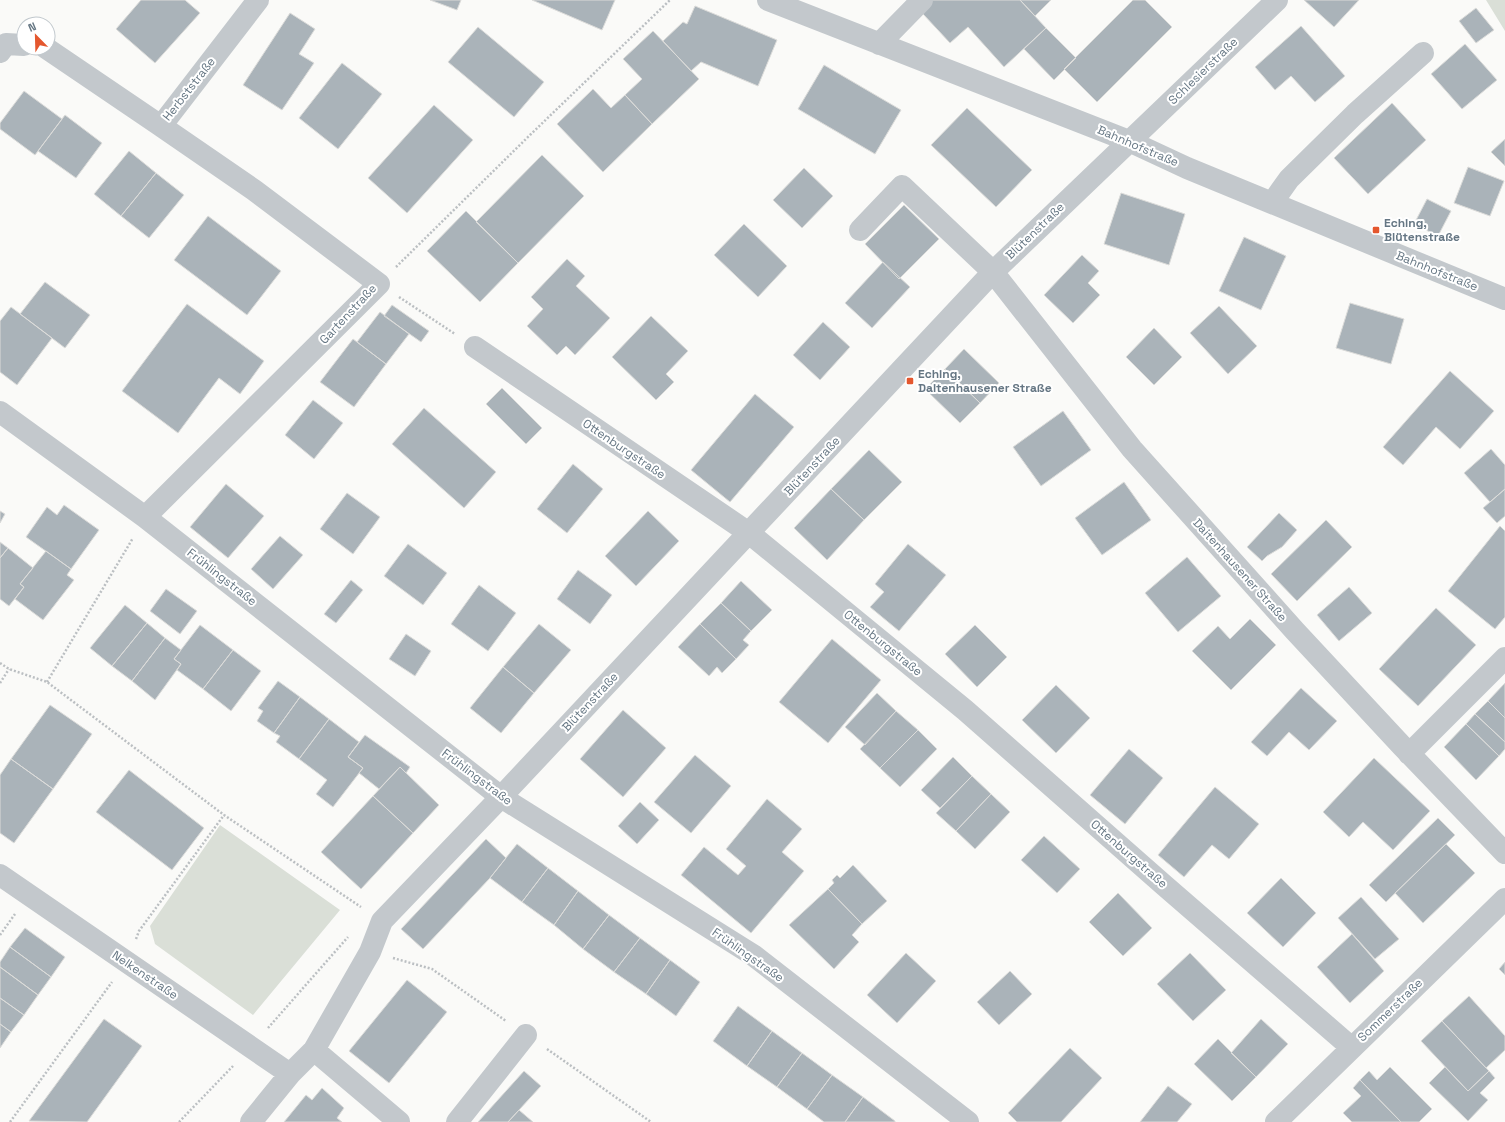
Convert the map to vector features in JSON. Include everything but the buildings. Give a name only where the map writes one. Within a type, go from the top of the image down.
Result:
[{"type":"street","name":"Herbststraße","points":[[56,55],[161,126],[258,0]]},
{"type":"street","name":"Bahnhofstraße","points":[[768,0],[1129,141],[1187,168],[1505,299]]},
{"type":"street","points":[[879,44],[922,0]]},
{"type":"street","name":"Schlesierstraße","points":[[1129,141],[1277,0]]},
{"type":"street","points":[[0,52],[6,44],[16,45]]},
{"type":"street","points":[[1272,203],[1289,179],[1355,114],[1423,53]]},
{"type":"street","name":"Gartenstraße","points":[[145,516],[379,284],[254,190],[161,126]]},
{"type":"street","name":"Blütenstraße","points":[[382,921],[501,797],[993,272],[1129,141]]},
{"type":"street","name":"Daitenhausener Straße","points":[[860,230],[902,186],[993,272],[1132,449],[1295,631],[1409,754],[1505,852]]},
{"type":"street","name":"Ottenburgstraße","points":[[475,347],[749,533],[965,710],[1164,886],[1352,1048]]},
{"type":"street","name":"Frühlingstraße","points":[[0,412],[145,516],[501,797],[753,955],[968,1122]]},
{"type":"street","points":[[1409,754],[1505,658]]},
{"type":"street","name":"Nelkenstraße","points":[[0,875],[290,1074]]},
{"type":"street","name":"Sommerstraße","points":[[1276,1122],[1505,899]]},
{"type":"street","points":[[251,1122],[290,1074],[314,1050],[370,952],[382,921]]},
{"type":"street","points":[[457,1122],[526,1035]]},
{"type":"street","points":[[314,1050],[399,1122]]},
{"type":"path","points":[[475,347],[379,284],[670,0]]},
{"type":"path","points":[[47,682],[145,516]]},
{"type":"path","points":[[0,663],[9,669],[47,682],[224,815],[382,921]]},
{"type":"path","points":[[0,683],[9,669]]},
{"type":"path","points":[[10,1122],[126,962],[139,931],[224,815]]},
{"type":"path","points":[[179,1122],[251,1048],[348,936]]},
{"type":"shaded area","points":[[1486,0],[1505,0],[1505,31]]},
{"type":"shaded area","points":[[220,825],[340,910],[253,1015],[155,944],[150,926]]},
{"type":"place","name":"Eching, Blütenstraße","points":[[1376,230]]},
{"type":"place","name":"Eching, Daitenhausener Straße","points":[[910,381]]}]
